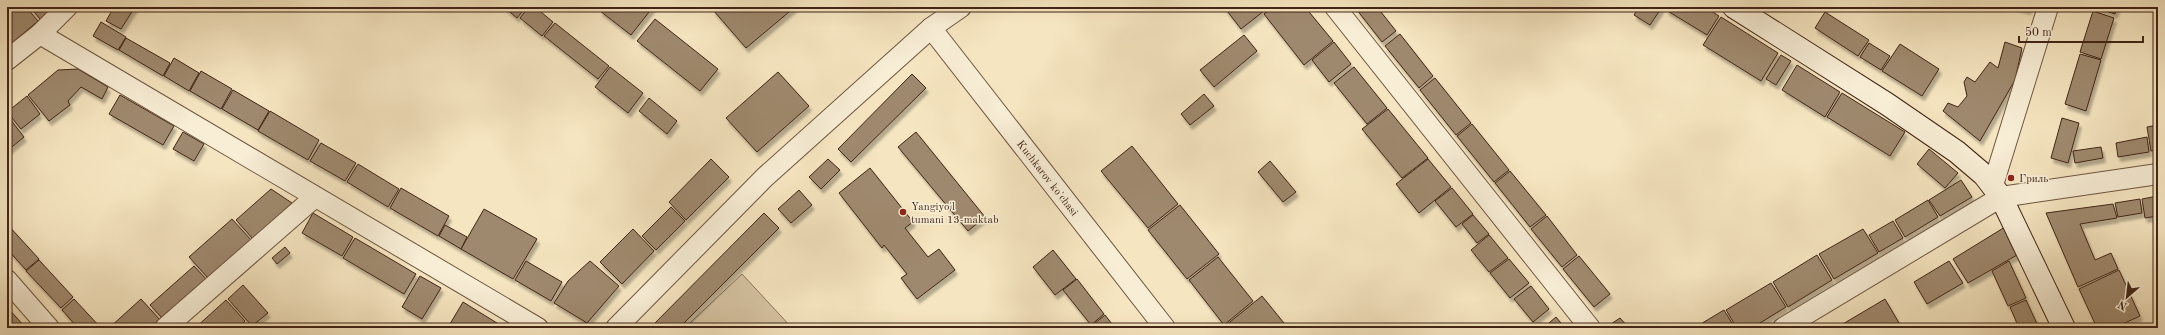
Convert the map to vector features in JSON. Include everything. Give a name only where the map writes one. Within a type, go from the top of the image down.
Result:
[{"type":"main road","points":[[1734,7],[1887,104],[1957,152],[1984,175],[1997,191],[2064,328]]},
{"type":"street","points":[[7,60],[40,34],[67,7]]},
{"type":"street","points":[[616,328],[766,177],[931,28],[961,7]]},
{"type":"street","points":[[1335,7],[1590,328]]},
{"type":"street","points":[[1997,191],[2048,7]]},
{"type":"street","name":"Kuchkarov ko'chasi","points":[[931,28],[1165,328]]},
{"type":"street","points":[[40,34],[538,328]]},
{"type":"street","points":[[1783,328],[1997,191],[2158,174]]},
{"type":"street","points":[[165,328],[316,197]]},
{"type":"street","points":[[7,280],[49,328]]},
{"type":"shaded area","points":[[742,274],[792,328],[695,328],[690,323]]},
{"type":"building","points":[[7,7],[26,7],[38,21],[7,47]]},
{"type":"building","points":[[30,7],[52,7],[40,19]]},
{"type":"building","points":[[114,7],[135,7],[121,29],[106,21]]},
{"type":"building","points":[[504,7],[526,7],[517,18]]},
{"type":"building","points":[[529,7],[535,7],[553,22],[542,36],[520,18]]},
{"type":"building","points":[[603,7],[653,7],[631,35],[600,11]]},
{"type":"building","points":[[717,7],[795,7],[746,48],[713,10]]},
{"type":"building","points":[[1224,7],[1269,7],[1241,29]]},
{"type":"building","points":[[1273,7],[1305,7],[1333,41],[1304,65],[1264,14]]},
{"type":"building","points":[[1361,7],[1377,7],[1396,31],[1382,42],[1357,10]]},
{"type":"building","points":[[1639,7],[1662,7],[1650,25],[1634,15]]},
{"type":"building","points":[[1667,7],[1705,7],[1719,16],[1707,35],[1666,10]]},
{"type":"building","points":[[2017,7],[2029,7],[2028,10]]},
{"type":"building","points":[[2094,7],[2117,7],[2115,14]]},
{"type":"building","points":[[2093,11],[2114,18],[2101,59],[2080,52]]},
{"type":"building","points":[[1825,12],[1869,40],[1858,56],[1815,28]]},
{"type":"building","points":[[1721,17],[1778,53],[1761,81],[1703,45]]},
{"type":"building","points":[[655,19],[718,69],[700,91],[637,41]]},
{"type":"building","points":[[101,22],[126,37],[118,50],[93,36]]},
{"type":"building","points":[[555,23],[609,66],[598,79],[544,36]]},
{"type":"building","points":[[1400,34],[1433,76],[1419,88],[1385,46]]},
{"type":"building","points":[[1244,35],[1257,51],[1214,87],[1200,70]]},
{"type":"building","points":[[126,38],[170,63],[163,76],[119,50]]},
{"type":"building","points":[[1334,42],[1351,64],[1329,82],[1312,60]]},
{"type":"building","points":[[2005,42],[2022,48],[2015,80],[1980,141],[1943,111],[1948,103],[1958,107],[1967,96],[1964,82],[1967,77],[1975,82],[1990,62],[1998,68]]},
{"type":"building","points":[[1869,43],[1890,56],[1881,70],[1860,57]]},
{"type":"building","points":[[1900,44],[1939,69],[1922,96],[1882,71]]},
{"type":"building","points":[[2080,54],[2101,60],[2086,111],[2065,104]]},
{"type":"building","points":[[1781,55],[1791,61],[1776,85],[1766,79]]},
{"type":"building","points":[[174,58],[199,73],[189,91],[164,76]]},
{"type":"building","points":[[1797,65],[1840,92],[1825,117],[1782,90]]},
{"type":"building","points":[[610,67],[643,93],[628,113],[595,87]]},
{"type":"building","points":[[1354,67],[1387,108],[1367,124],[1334,83]]},
{"type":"building","points":[[78,69],[108,87],[102,99],[81,87],[68,101],[70,105],[49,121],[28,95],[58,70]]},
{"type":"building","points":[[201,71],[232,89],[221,109],[190,91]]},
{"type":"building","points":[[778,72],[809,106],[757,152],[726,118]]},
{"type":"building","points":[[912,74],[926,88],[851,162],[838,149]]},
{"type":"building","points":[[1435,78],[1471,123],[1456,135],[1420,90]]},
{"type":"building","points":[[233,90],[269,111],[258,130],[222,109]]},
{"type":"building","points":[[1842,93],[1905,132],[1890,156],[1827,117]]},
{"type":"building","points":[[1204,94],[1214,106],[1190,125],[1181,114]]},
{"type":"building","points":[[120,95],[174,126],[163,145],[109,114]]},
{"type":"building","points":[[27,96],[40,114],[21,129],[7,112]]},
{"type":"building","points":[[649,98],[677,121],[667,134],[639,111]]},
{"type":"building","points":[[1388,109],[1428,158],[1402,178],[1362,129]]},
{"type":"building","points":[[270,111],[319,140],[308,160],[258,131]]},
{"type":"building","points":[[7,115],[24,137],[7,151]]},
{"type":"building","points":[[2062,118],[2079,123],[2068,163],[2051,158]]},
{"type":"building","points":[[1472,124],[1509,170],[1494,182],[1457,136]]},
{"type":"building","points":[[2158,125],[2158,150],[2151,151],[2147,127]]},
{"type":"building","points":[[183,132],[204,144],[194,161],[173,149]]},
{"type":"building","points":[[916,132],[985,217],[968,231],[898,147]]},
{"type":"building","points":[[2147,137],[2149,152],[2118,157],[2116,143]]},
{"type":"building","points":[[321,143],[356,163],[345,181],[310,161]]},
{"type":"building","points":[[1132,146],[1178,204],[1148,228],[1101,171]]},
{"type":"building","points":[[2101,147],[2103,158],[2075,163],[2073,151]]},
{"type":"building","points":[[1929,149],[1958,173],[1945,188],[1917,164]]},
{"type":"building","points":[[711,159],[729,177],[686,220],[669,202]]},
{"type":"building","points":[[828,159],[840,170],[821,189],[809,177]]},
{"type":"building","points":[[1428,159],[1451,187],[1419,213],[1396,184]]},
{"type":"building","points":[[1270,161],[1296,192],[1283,202],[1258,172]]},
{"type":"building","points":[[358,164],[399,189],[388,207],[347,182]]},
{"type":"building","points":[[870,168],[913,222],[905,228],[928,257],[939,249],[955,270],[917,299],[901,278],[907,274],[884,245],[882,248],[839,193]]},
{"type":"building","points":[[1510,171],[1546,215],[1530,227],[1495,183]]},
{"type":"building","points":[[1961,180],[1972,197],[1940,216],[1929,200]]},
{"type":"building","points":[[401,188],[449,216],[438,236],[390,208]]},
{"type":"building","points":[[1452,188],[1473,214],[1456,227],[1435,201]]},
{"type":"building","points":[[271,189],[292,203],[253,239],[236,220]]},
{"type":"building","points":[[799,190],[812,205],[791,223],[778,209]]},
{"type":"building","points":[[2158,196],[2158,216],[2145,218],[2142,199]]},
{"type":"building","points":[[2140,199],[2142,213],[2118,217],[2115,203]]},
{"type":"building","points":[[1928,200],[1938,217],[1905,237],[1895,220]]},
{"type":"building","points":[[2113,204],[2117,218],[2080,224],[2095,260],[2111,253],[2118,269],[2078,287],[2046,213]]},
{"type":"building","points":[[1180,205],[1219,254],[1187,279],[1148,230]]},
{"type":"building","points":[[671,207],[685,221],[656,250],[642,236]]},
{"type":"building","points":[[484,209],[537,239],[513,279],[461,249]]},
{"type":"building","points":[[313,213],[353,237],[342,256],[302,233]]},
{"type":"building","points":[[764,213],[779,228],[679,328],[650,328]]},
{"type":"building","points":[[1473,215],[1489,234],[1477,243],[1462,224]]},
{"type":"building","points":[[1547,216],[1577,255],[1562,267],[1531,229]]},
{"type":"building","points":[[232,219],[251,240],[208,278],[189,257]]},
{"type":"building","points":[[1893,221],[1903,238],[1879,252],[1869,235]]},
{"type":"building","points":[[7,224],[39,259],[26,270],[7,249]]},
{"type":"building","points":[[445,225],[467,237],[461,249],[439,236]]},
{"type":"building","points":[[2005,227],[2017,255],[1968,283],[1953,259]]},
{"type":"building","points":[[633,229],[654,251],[622,284],[600,262]]},
{"type":"building","points":[[1863,229],[1878,253],[1834,279],[1819,254]]},
{"type":"building","points":[[1489,235],[1508,258],[1489,272],[1471,250]]},
{"type":"building","points":[[355,238],[416,274],[404,294],[343,258]]},
{"type":"building","points":[[285,247],[290,253],[277,264],[272,258]]},
{"type":"building","points":[[1053,250],[1076,279],[1055,295],[1033,267]]},
{"type":"building","points":[[1817,255],[1832,280],[1788,307],[1773,282]]},
{"type":"building","points":[[1579,256],[1610,294],[1594,307],[1563,269]]},
{"type":"building","points":[[1218,257],[1253,301],[1224,325],[1189,280]]},
{"type":"building","points":[[1509,259],[1529,283],[1510,298],[1490,273]]},
{"type":"building","points":[[39,260],[73,297],[61,308],[26,271]]},
{"type":"building","points":[[526,261],[562,282],[551,301],[515,280]]},
{"type":"building","points":[[590,261],[619,286],[587,323],[554,303],[568,281]]},
{"type":"building","points":[[1949,261],[1963,283],[1927,304],[1914,282]]},
{"type":"building","points":[[2009,261],[2026,298],[2008,306],[1992,271]]},
{"type":"building","points":[[194,266],[207,280],[163,319],[150,305]]},
{"type":"building","points":[[2119,270],[2140,316],[2114,328],[2097,328],[2079,289]]},
{"type":"building","points":[[420,276],[441,288],[422,319],[402,307]]},
{"type":"building","points":[[1077,279],[1104,314],[1091,325],[1063,290]]},
{"type":"building","points":[[1771,283],[1786,307],[1752,328],[1737,328],[1726,310]]},
{"type":"building","points":[[243,285],[268,313],[252,326],[228,299]]},
{"type":"building","points":[[1531,286],[1549,309],[1533,322],[1514,299]]},
{"type":"building","points":[[1262,296],[1288,328],[1226,328],[1225,326]]},
{"type":"building","points":[[74,299],[101,328],[78,328],[62,310]]},
{"type":"building","points":[[141,299],[161,321],[153,328],[109,328]]},
{"type":"building","points":[[1885,299],[1902,328],[1836,328]]},
{"type":"building","points":[[226,300],[245,321],[238,328],[195,328]]},
{"type":"building","points":[[2026,300],[2039,328],[2019,328],[2010,307]]},
{"type":"building","points":[[463,302],[505,328],[456,328],[450,324]]},
{"type":"building","points":[[7,307],[25,327],[7,328]]},
{"type":"building","points":[[1724,310],[1735,328],[1694,328]]},
{"type":"building","points":[[1105,315],[1115,328],[1089,328]]},
{"type":"building","points":[[1556,317],[1565,328],[1543,328]]},
{"type":"building","points":[[1620,318],[1629,328],[1610,328],[1608,326]]},
{"type":"place","name":"Гриль","points":[[2011,178]]},
{"type":"place","name":"Yangiyo'l tumani 13-maktab","points":[[903,212]]}]
